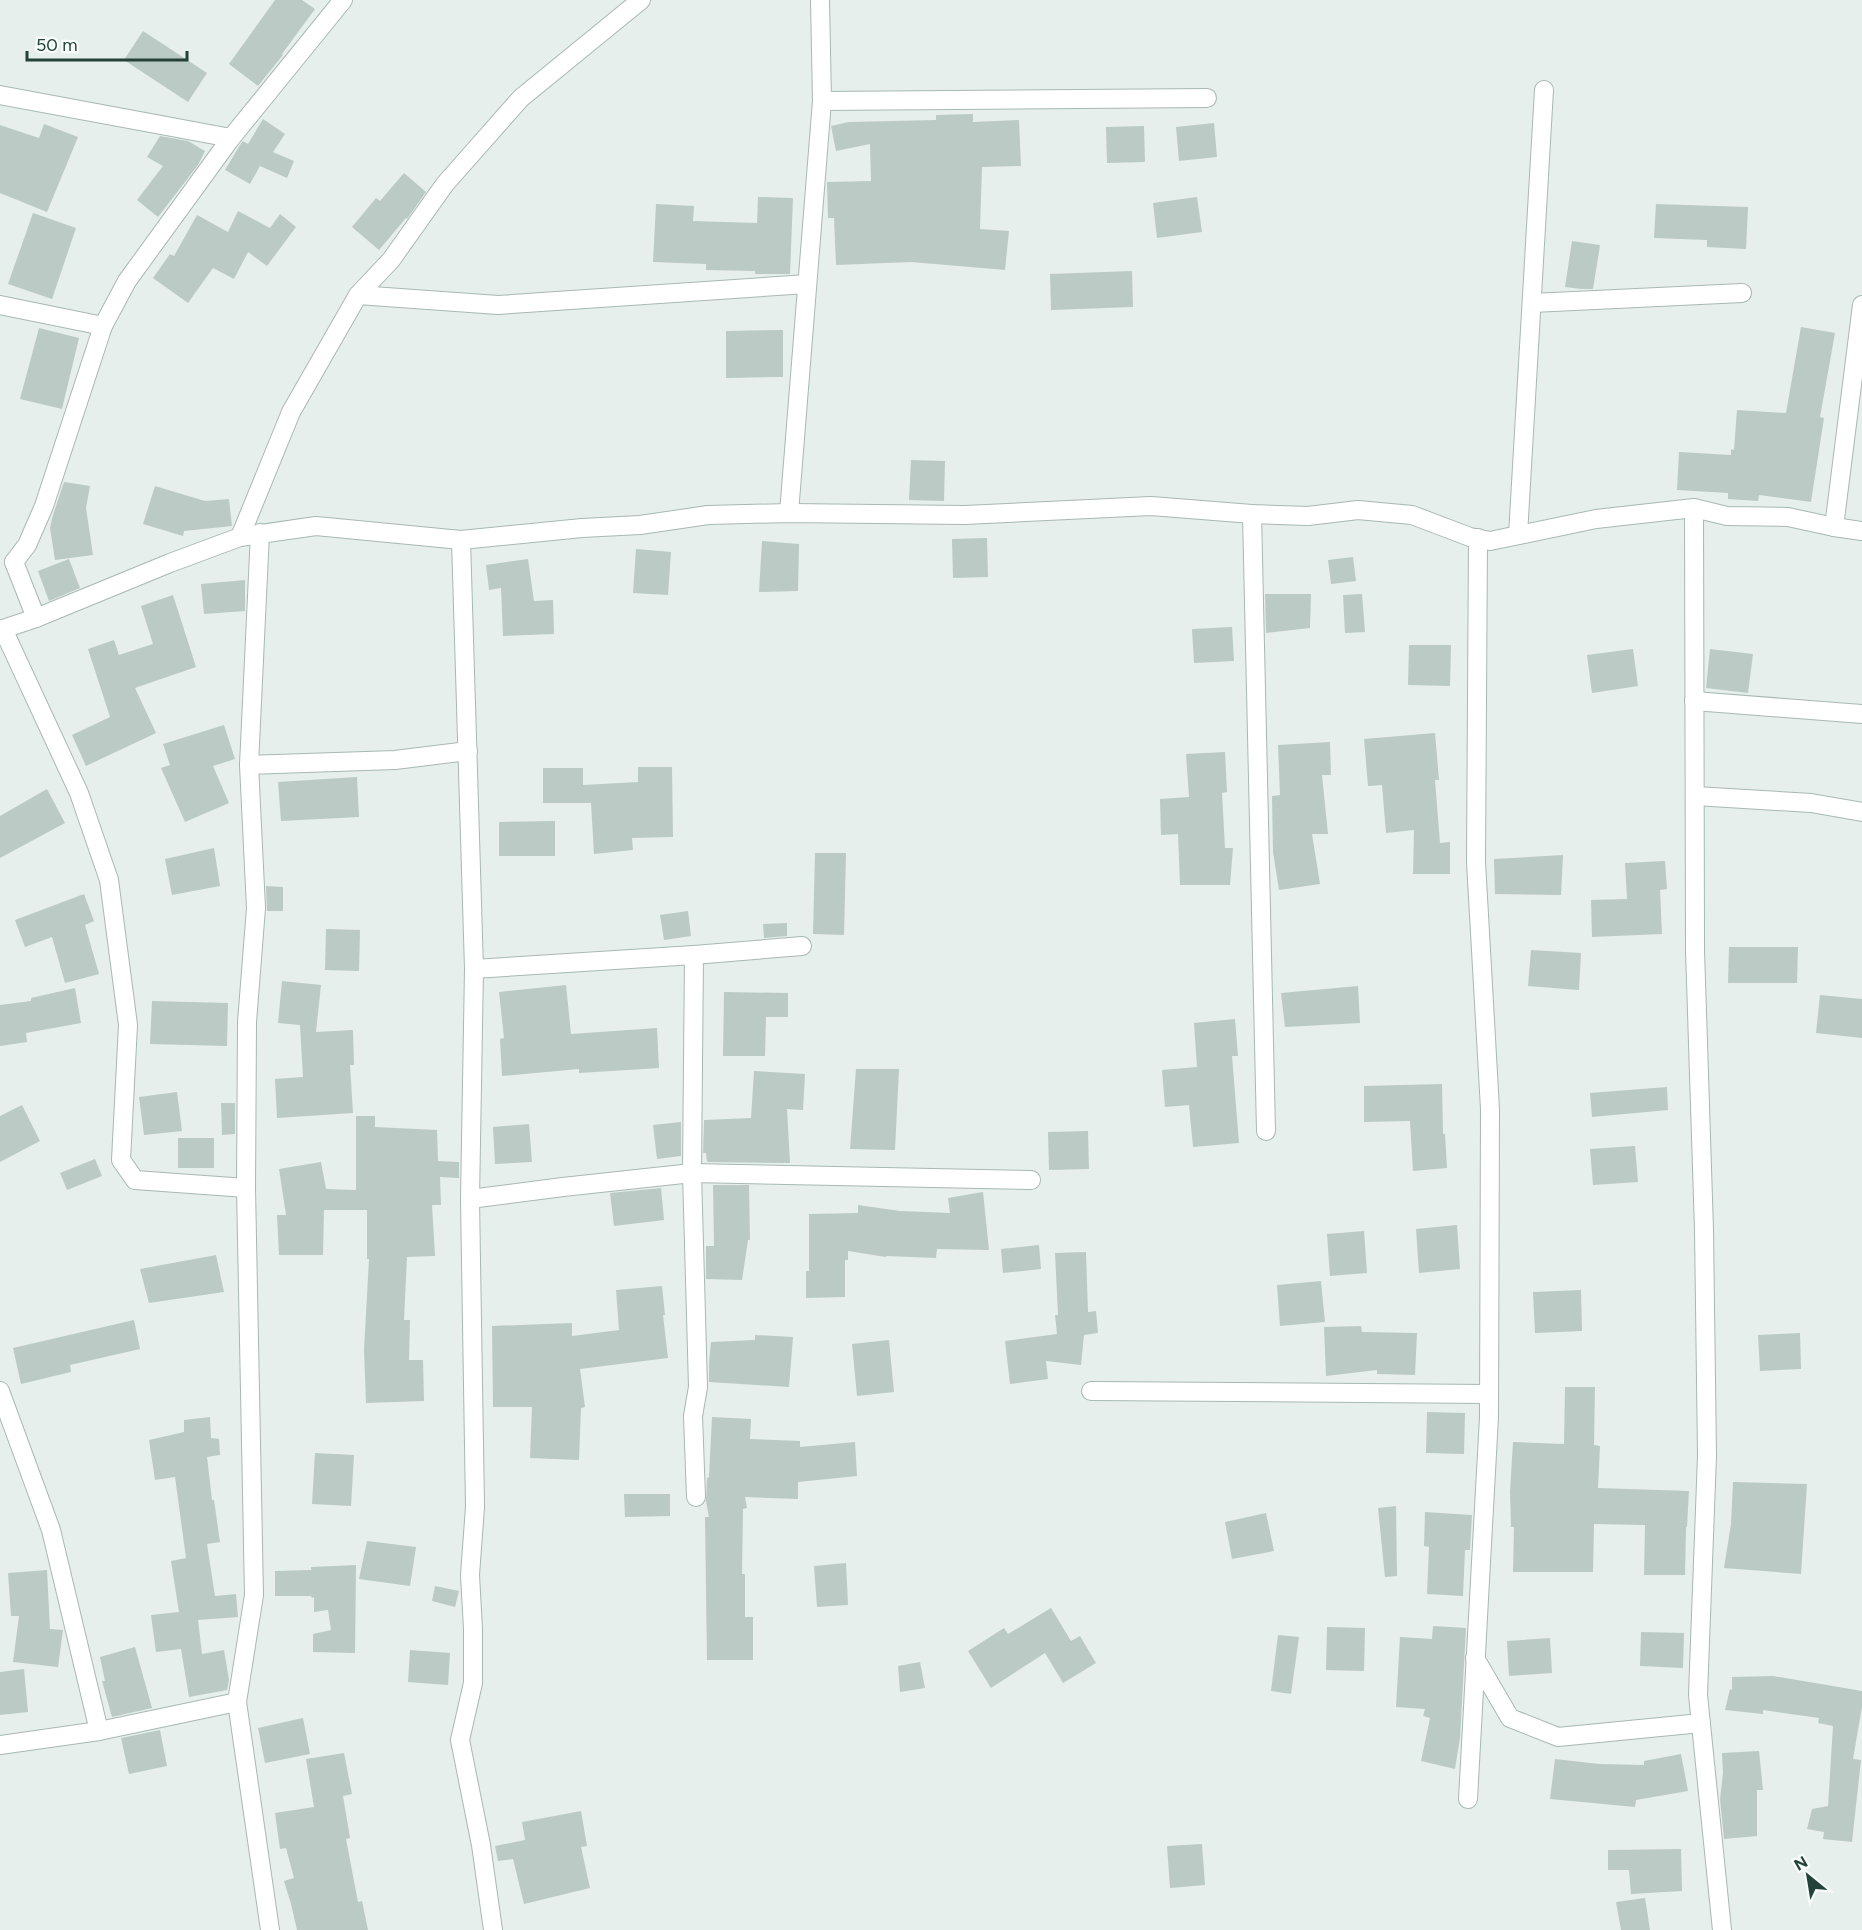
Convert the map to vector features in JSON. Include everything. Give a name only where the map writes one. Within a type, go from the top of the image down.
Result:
[{"type":"street","points":[[36,618],[7,562],[27,545],[44,506],[103,326],[127,281],[231,138],[343,0]]},
{"type":"street","points":[[240,537],[291,412],[358,295],[392,260],[445,184],[521,98],[641,0]]},
{"type":"street","points":[[789,513],[822,101],[820,0]]},
{"type":"street","points":[[1518,535],[1544,90]]},
{"type":"street","points":[[0,95],[231,138]]},
{"type":"street","points":[[822,101],[1207,98]]},
{"type":"street","points":[[358,295],[498,305],[807,284]]},
{"type":"street","points":[[1532,303],[1742,293]]},
{"type":"street","points":[[0,305],[103,326]]},
{"type":"street","points":[[1834,527],[1860,339],[1862,305]]},
{"type":"street","points":[[246,1188],[135,1180],[121,1160],[129,1025],[109,880],[79,792],[1,629],[36,618],[240,537],[316,526],[461,540],[582,528],[640,525],[708,515],[789,513],[965,515],[1151,506],[1308,516],[1358,510],[1412,515],[1470,537],[1490,541],[1596,519],[1694,508],[1727,516],[1788,517],[1862,531]]},
{"type":"street","points":[[1694,508],[1695,951],[1704,1242],[1707,1456],[1698,1695],[1722,1930]]},
{"type":"street","points":[[1252,514],[1266,1131]]},
{"type":"street","points":[[260,533],[249,765],[255,908],[247,1022],[246,1188],[254,1595],[237,1702],[270,1930]]},
{"type":"street","points":[[1468,1799],[1488,1417],[1490,1109],[1476,862],[1478,538]]},
{"type":"street","points":[[461,540],[474,969],[470,1199],[475,1507],[470,1575],[473,1683],[460,1740],[481,1845],[493,1930]]},
{"type":"street","points":[[1694,701],[1862,714]]},
{"type":"street","points":[[249,765],[395,760],[468,751]]},
{"type":"street","points":[[1695,796],[1811,803],[1862,812]]},
{"type":"street","points":[[474,969],[802,946]]},
{"type":"street","points":[[694,955],[692,1173],[698,1387],[693,1416],[696,1497]]},
{"type":"street","points":[[470,1199],[692,1173],[1031,1180]]},
{"type":"street","points":[[0,1391],[51,1530],[99,1731]]},
{"type":"street","points":[[1091,1391],[1488,1394]]},
{"type":"street","points":[[1475,1658],[1510,1718],[1558,1737],[1701,1723]]},
{"type":"street","points":[[0,1745],[99,1731],[237,1702]]},
{"type":"building","points":[[275,0],[302,0],[315,9],[258,86],[229,64]]},
{"type":"building","points":[[143,31],[207,73],[188,102],[124,60]]},
{"type":"building","points":[[973,114],[973,122],[1019,120],[1021,166],[982,167],[980,229],[1009,231],[1005,270],[911,262],[836,265],[834,218],[828,218],[827,182],[871,181],[870,144],[836,151],[831,126],[849,122],[936,120],[936,115]]},
{"type":"building","points":[[263,119],[285,134],[273,152],[294,161],[287,178],[260,166],[250,184],[225,170],[243,141],[248,144]]},
{"type":"building","points":[[1214,123],[1217,157],[1179,161],[1176,127]]},
{"type":"building","points":[[44,124],[78,137],[47,212],[0,193],[0,125],[39,138]]},
{"type":"building","points":[[1144,126],[1145,162],[1107,163],[1106,127]]},
{"type":"building","points":[[160,136],[188,141],[205,151],[198,165],[158,217],[137,200],[163,166],[147,157]]},
{"type":"building","points":[[404,173],[426,192],[407,219],[379,250],[352,227],[376,198],[380,201]]},
{"type":"building","points":[[758,197],[793,198],[790,274],[706,270],[706,264],[653,262],[656,204],[694,206],[693,221],[757,223]]},
{"type":"building","points":[[1197,197],[1202,232],[1157,238],[1153,203]]},
{"type":"building","points":[[1656,204],[1748,207],[1746,249],[1707,247],[1707,240],[1654,238]]},
{"type":"building","points":[[238,211],[270,228],[280,214],[296,227],[267,266],[248,252],[234,279],[213,268],[188,303],[153,278],[170,254],[174,256],[197,215],[228,232]]},
{"type":"building","points":[[33,213],[76,228],[52,299],[8,284]]},
{"type":"building","points":[[1572,241],[1600,245],[1593,289],[1565,287]]},
{"type":"building","points":[[1132,271],[1133,307],[1051,310],[1050,274]]},
{"type":"building","points":[[1801,327],[1835,333],[1820,417],[1824,418],[1811,502],[1759,495],[1758,501],[1728,499],[1728,493],[1677,490],[1679,452],[1731,455],[1731,449],[1734,450],[1737,410],[1786,413]]},
{"type":"building","points":[[39,328],[79,338],[62,409],[20,399]]},
{"type":"building","points":[[783,330],[783,377],[726,378],[726,331]]},
{"type":"building","points":[[911,460],[945,461],[944,501],[909,500]]},
{"type":"building","points":[[64,482],[90,486],[86,508],[93,555],[55,560],[50,528]]},
{"type":"building","points":[[155,486],[205,501],[229,499],[232,526],[184,531],[183,536],[143,524]]},
{"type":"building","points":[[987,538],[988,577],[953,578],[952,539]]},
{"type":"building","points":[[762,541],[799,544],[798,591],[759,592]]},
{"type":"building","points":[[636,549],[671,552],[668,595],[633,593]]},
{"type":"building","points":[[1353,557],[1356,581],[1331,584],[1328,560]]},
{"type":"building","points":[[69,559],[80,588],[49,601],[38,571]]},
{"type":"building","points":[[528,559],[534,601],[553,600],[554,634],[503,636],[501,588],[489,590],[486,565]]},
{"type":"building","points":[[245,580],[245,611],[204,614],[201,584]]},
{"type":"building","points":[[1265,594],[1311,594],[1310,628],[1266,633]]},
{"type":"building","points":[[1362,594],[1365,632],[1345,633],[1343,595]]},
{"type":"building","points":[[173,595],[196,667],[135,688],[156,733],[86,766],[72,735],[110,717],[88,649],[114,640],[119,655],[153,644],[141,606]]},
{"type":"building","points":[[1232,627],[1234,661],[1194,663],[1192,629]]},
{"type":"building","points":[[1409,645],[1451,645],[1450,686],[1408,685]]},
{"type":"building","points":[[1633,649],[1638,686],[1592,693],[1587,655]]},
{"type":"building","points":[[1710,649],[1753,654],[1748,693],[1706,688]]},
{"type":"building","points":[[224,725],[235,759],[213,766],[229,803],[185,822],[161,768],[170,765],[163,744]]},
{"type":"building","points":[[1435,733],[1439,780],[1435,780],[1440,843],[1450,842],[1450,874],[1413,874],[1414,830],[1386,833],[1382,785],[1368,786],[1364,739]]},
{"type":"building","points":[[1330,742],[1331,775],[1322,775],[1328,834],[1312,834],[1320,884],[1279,890],[1273,852],[1272,796],[1280,795],[1278,745]]},
{"type":"building","points":[[1225,752],[1227,792],[1222,793],[1225,848],[1233,848],[1230,885],[1180,885],[1178,834],[1161,835],[1160,799],[1189,797],[1186,754]]},
{"type":"building","points":[[638,767],[672,767],[673,837],[632,838],[633,850],[594,854],[591,803],[543,803],[543,768],[583,768],[583,785],[638,782]]},
{"type":"building","points":[[357,777],[359,817],[281,821],[278,782]]},
{"type":"building","points":[[47,789],[65,823],[0,858],[0,816]]},
{"type":"building","points":[[555,821],[555,856],[499,856],[499,822]]},
{"type":"building","points":[[214,848],[220,886],[172,895],[165,859]]},
{"type":"building","points":[[815,853],[846,853],[844,935],[813,934]]},
{"type":"building","points":[[1563,855],[1561,895],[1495,894],[1494,859]]},
{"type":"building","points":[[1665,861],[1667,889],[1660,890],[1662,934],[1592,937],[1591,900],[1627,899],[1625,863]]},
{"type":"building","points":[[266,886],[283,887],[283,911],[267,911]]},
{"type":"building","points":[[84,894],[94,921],[85,925],[99,974],[65,983],[52,937],[25,947],[15,920]]},
{"type":"building","points":[[688,911],[691,936],[664,940],[660,915]]},
{"type":"building","points":[[787,923],[787,936],[764,938],[763,924]]},
{"type":"building","points":[[326,929],[360,930],[359,971],[325,970]]},
{"type":"building","points":[[1729,947],[1798,947],[1797,983],[1728,983]]},
{"type":"building","points":[[1531,950],[1581,953],[1579,990],[1528,986]]},
{"type":"building","points":[[282,981],[321,985],[316,1032],[353,1030],[354,1065],[350,1065],[353,1113],[277,1118],[275,1079],[303,1077],[300,1025],[278,1023]]},
{"type":"building","points":[[566,985],[571,1034],[657,1028],[659,1068],[579,1073],[579,1069],[502,1076],[500,1039],[504,1038],[499,992]]},
{"type":"building","points":[[1358,986],[1360,1023],[1285,1027],[1281,993]]},
{"type":"building","points":[[75,988],[81,1023],[26,1033],[27,1042],[0,1046],[0,1005],[31,1001],[31,998]]},
{"type":"building","points":[[724,992],[788,993],[788,1017],[766,1017],[765,1056],[723,1056]]},
{"type":"building","points":[[1820,995],[1862,999],[1862,1038],[1816,1033]]},
{"type":"building","points":[[152,1001],[228,1003],[227,1046],[150,1044]]},
{"type":"building","points":[[1235,1019],[1238,1056],[1232,1056],[1239,1143],[1193,1147],[1189,1105],[1165,1107],[1162,1070],[1197,1067],[1194,1023]]},
{"type":"building","points":[[856,1069],[899,1069],[895,1150],[850,1149]]},
{"type":"building","points":[[754,1071],[805,1074],[803,1110],[787,1109],[790,1163],[707,1162],[706,1153],[703,1153],[704,1120],[751,1118]]},
{"type":"building","points":[[1442,1084],[1443,1134],[1445,1134],[1447,1168],[1413,1171],[1410,1121],[1364,1122],[1364,1086]]},
{"type":"building","points":[[1667,1087],[1668,1110],[1592,1117],[1590,1093]]},
{"type":"building","points":[[177,1092],[182,1131],[144,1135],[139,1097]]},
{"type":"building","points":[[221,1103],[235,1103],[235,1134],[222,1135]]},
{"type":"building","points":[[22,1105],[40,1141],[0,1162],[0,1116]]},
{"type":"building","points":[[356,1116],[375,1116],[375,1127],[437,1130],[438,1161],[459,1162],[459,1178],[440,1177],[441,1205],[432,1205],[435,1256],[407,1257],[404,1320],[410,1320],[409,1360],[423,1360],[424,1401],[366,1403],[364,1350],[369,1259],[367,1259],[367,1210],[324,1210],[323,1255],[279,1255],[277,1215],[286,1215],[279,1169],[321,1162],[326,1189],[356,1190]]},
{"type":"building","points":[[681,1122],[681,1156],[657,1159],[653,1125]]},
{"type":"building","points":[[529,1124],[532,1162],[495,1164],[493,1127]]},
{"type":"building","points":[[1088,1131],[1089,1169],[1049,1170],[1048,1132]]},
{"type":"building","points":[[178,1138],[214,1138],[214,1168],[178,1168]]},
{"type":"building","points":[[1635,1146],[1638,1182],[1593,1185],[1590,1149]]},
{"type":"building","points":[[95,1159],[102,1176],[67,1190],[60,1173]]},
{"type":"building","points":[[713,1185],[749,1185],[750,1240],[748,1240],[742,1280],[706,1279],[706,1246],[714,1246]]},
{"type":"building","points":[[661,1188],[664,1220],[614,1226],[610,1193]]},
{"type":"building","points":[[983,1192],[989,1250],[937,1249],[936,1258],[886,1257],[848,1251],[848,1260],[845,1260],[845,1297],[806,1298],[806,1271],[809,1271],[809,1214],[858,1213],[858,1205],[900,1211],[950,1213],[948,1198]]},
{"type":"building","points":[[1457,1225],[1460,1269],[1419,1273],[1416,1229]]},
{"type":"building","points":[[1364,1231],[1367,1273],[1330,1276],[1327,1234]]},
{"type":"building","points":[[1039,1245],[1041,1269],[1003,1273],[1001,1249]]},
{"type":"building","points":[[1086,1252],[1088,1312],[1096,1311],[1098,1333],[1084,1335],[1081,1365],[1046,1361],[1048,1379],[1010,1384],[1005,1341],[1057,1334],[1055,1253]]},
{"type":"building","points":[[216,1255],[224,1292],[149,1303],[140,1269]]},
{"type":"building","points":[[1321,1281],[1325,1322],[1280,1326],[1277,1285]]},
{"type":"building","points":[[662,1286],[668,1358],[580,1369],[585,1407],[581,1408],[579,1460],[530,1458],[532,1407],[493,1407],[492,1326],[572,1323],[572,1336],[619,1330],[616,1290]]},
{"type":"building","points":[[1581,1290],[1582,1331],[1535,1333],[1533,1292]]},
{"type":"building","points":[[134,1320],[140,1349],[70,1365],[71,1372],[21,1384],[13,1348]]},
{"type":"building","points":[[1361,1326],[1362,1332],[1417,1333],[1415,1375],[1377,1374],[1377,1370],[1326,1376],[1324,1327]]},
{"type":"building","points":[[1800,1333],[1801,1369],[1760,1371],[1758,1335]]},
{"type":"building","points":[[755,1335],[793,1337],[789,1387],[709,1382],[711,1342],[755,1340]]},
{"type":"building","points":[[889,1340],[894,1392],[857,1396],[852,1344]]},
{"type":"building","points":[[1565,1387],[1595,1387],[1594,1445],[1600,1446],[1598,1488],[1689,1491],[1685,1575],[1644,1575],[1645,1525],[1594,1524],[1593,1572],[1513,1572],[1514,1527],[1511,1527],[1510,1492],[1513,1442],[1564,1444]]},
{"type":"building","points":[[1427,1412],[1465,1413],[1464,1454],[1426,1453]]},
{"type":"building","points":[[210,1417],[211,1438],[219,1439],[220,1455],[207,1457],[220,1542],[207,1544],[215,1596],[236,1594],[238,1617],[198,1620],[202,1654],[224,1650],[229,1680],[227,1690],[189,1697],[181,1649],[156,1652],[151,1615],[179,1612],[171,1561],[186,1558],[175,1477],[155,1480],[149,1440],[184,1432],[184,1420]]},
{"type":"building","points":[[712,1417],[751,1419],[750,1439],[800,1441],[800,1447],[855,1442],[857,1476],[798,1482],[798,1499],[745,1497],[747,1508],[743,1509],[742,1574],[745,1574],[745,1617],[753,1617],[753,1660],[707,1660],[705,1517],[709,1517],[706,1501]]},
{"type":"building","points":[[315,1453],[354,1455],[351,1506],[312,1504]]},
{"type":"building","points":[[1733,1482],[1807,1484],[1801,1574],[1724,1568],[1731,1524]]},
{"type":"building","points":[[624,1494],[670,1494],[670,1516],[625,1517]]},
{"type":"building","points":[[1396,1506],[1397,1576],[1385,1577],[1378,1508]]},
{"type":"building","points":[[1425,1512],[1472,1515],[1470,1550],[1465,1550],[1463,1596],[1427,1594],[1429,1547],[1424,1546]]},
{"type":"building","points":[[1266,1513],[1274,1551],[1232,1559],[1225,1522]]},
{"type":"building","points":[[367,1541],[416,1547],[410,1586],[359,1579]]},
{"type":"building","points":[[846,1563],[848,1605],[817,1607],[814,1566]]},
{"type":"building","points":[[356,1565],[355,1653],[313,1652],[313,1634],[331,1630],[328,1610],[314,1612],[314,1597],[311,1596],[275,1596],[275,1571]]},
{"type":"building","points":[[47,1570],[50,1629],[63,1630],[58,1667],[13,1662],[19,1616],[11,1616],[8,1573]]},
{"type":"building","points":[[435,1586],[459,1591],[455,1607],[432,1601]]},
{"type":"building","points":[[1051,1608],[1071,1641],[1080,1636],[1096,1663],[1063,1683],[1045,1653],[991,1688],[968,1651],[1004,1628],[1008,1634]]},
{"type":"building","points":[[1433,1626],[1466,1628],[1460,1738],[1455,1769],[1421,1761],[1430,1718],[1423,1716],[1425,1709],[1396,1707],[1400,1637],[1432,1639]]},
{"type":"building","points":[[1327,1627],[1365,1628],[1364,1671],[1326,1670]]},
{"type":"building","points":[[1641,1632],[1684,1633],[1683,1668],[1640,1666]]},
{"type":"building","points":[[1278,1635],[1299,1637],[1291,1694],[1271,1691]]},
{"type":"building","points":[[1550,1638],[1552,1673],[1509,1676],[1507,1641]]},
{"type":"building","points":[[135,1647],[152,1708],[112,1717],[102,1681],[105,1681],[100,1657]]},
{"type":"building","points":[[410,1650],[450,1653],[448,1685],[408,1682]]},
{"type":"building","points":[[920,1662],[925,1688],[900,1692],[898,1666]]},
{"type":"building","points":[[24,1669],[28,1712],[0,1715],[0,1672]]},
{"type":"building","points":[[1773,1676],[1862,1691],[1862,1707],[1853,1759],[1861,1760],[1852,1842],[1823,1839],[1824,1832],[1807,1829],[1812,1809],[1828,1806],[1833,1726],[1818,1723],[1819,1718],[1763,1710],[1763,1714],[1725,1710],[1730,1689],[1732,1690],[1732,1677]]},
{"type":"building","points":[[303,1718],[310,1754],[265,1763],[258,1728]]},
{"type":"building","points":[[160,1730],[167,1766],[129,1774],[121,1738]]},
{"type":"building","points":[[1759,1751],[1763,1790],[1757,1790],[1757,1836],[1724,1839],[1720,1799],[1723,1773],[1722,1753]]},
{"type":"building","points":[[344,1753],[352,1794],[343,1796],[350,1838],[346,1839],[358,1902],[362,1901],[368,1930],[297,1930],[284,1881],[294,1878],[286,1848],[280,1849],[275,1813],[314,1807],[306,1759]]},
{"type":"building","points":[[1681,1754],[1688,1791],[1636,1800],[1635,1807],[1550,1799],[1555,1759],[1599,1764],[1644,1765],[1644,1761]]},
{"type":"building","points":[[581,1811],[587,1846],[581,1847],[590,1888],[524,1904],[513,1859],[498,1861],[495,1846],[525,1840],[522,1822]]},
{"type":"building","points":[[1202,1844],[1205,1885],[1170,1888],[1167,1846]]},
{"type":"building","points":[[1681,1849],[1682,1891],[1631,1894],[1629,1870],[1608,1870],[1608,1850]]},
{"type":"building","points":[[1645,1898],[1650,1930],[1621,1930],[1616,1902]]}]
